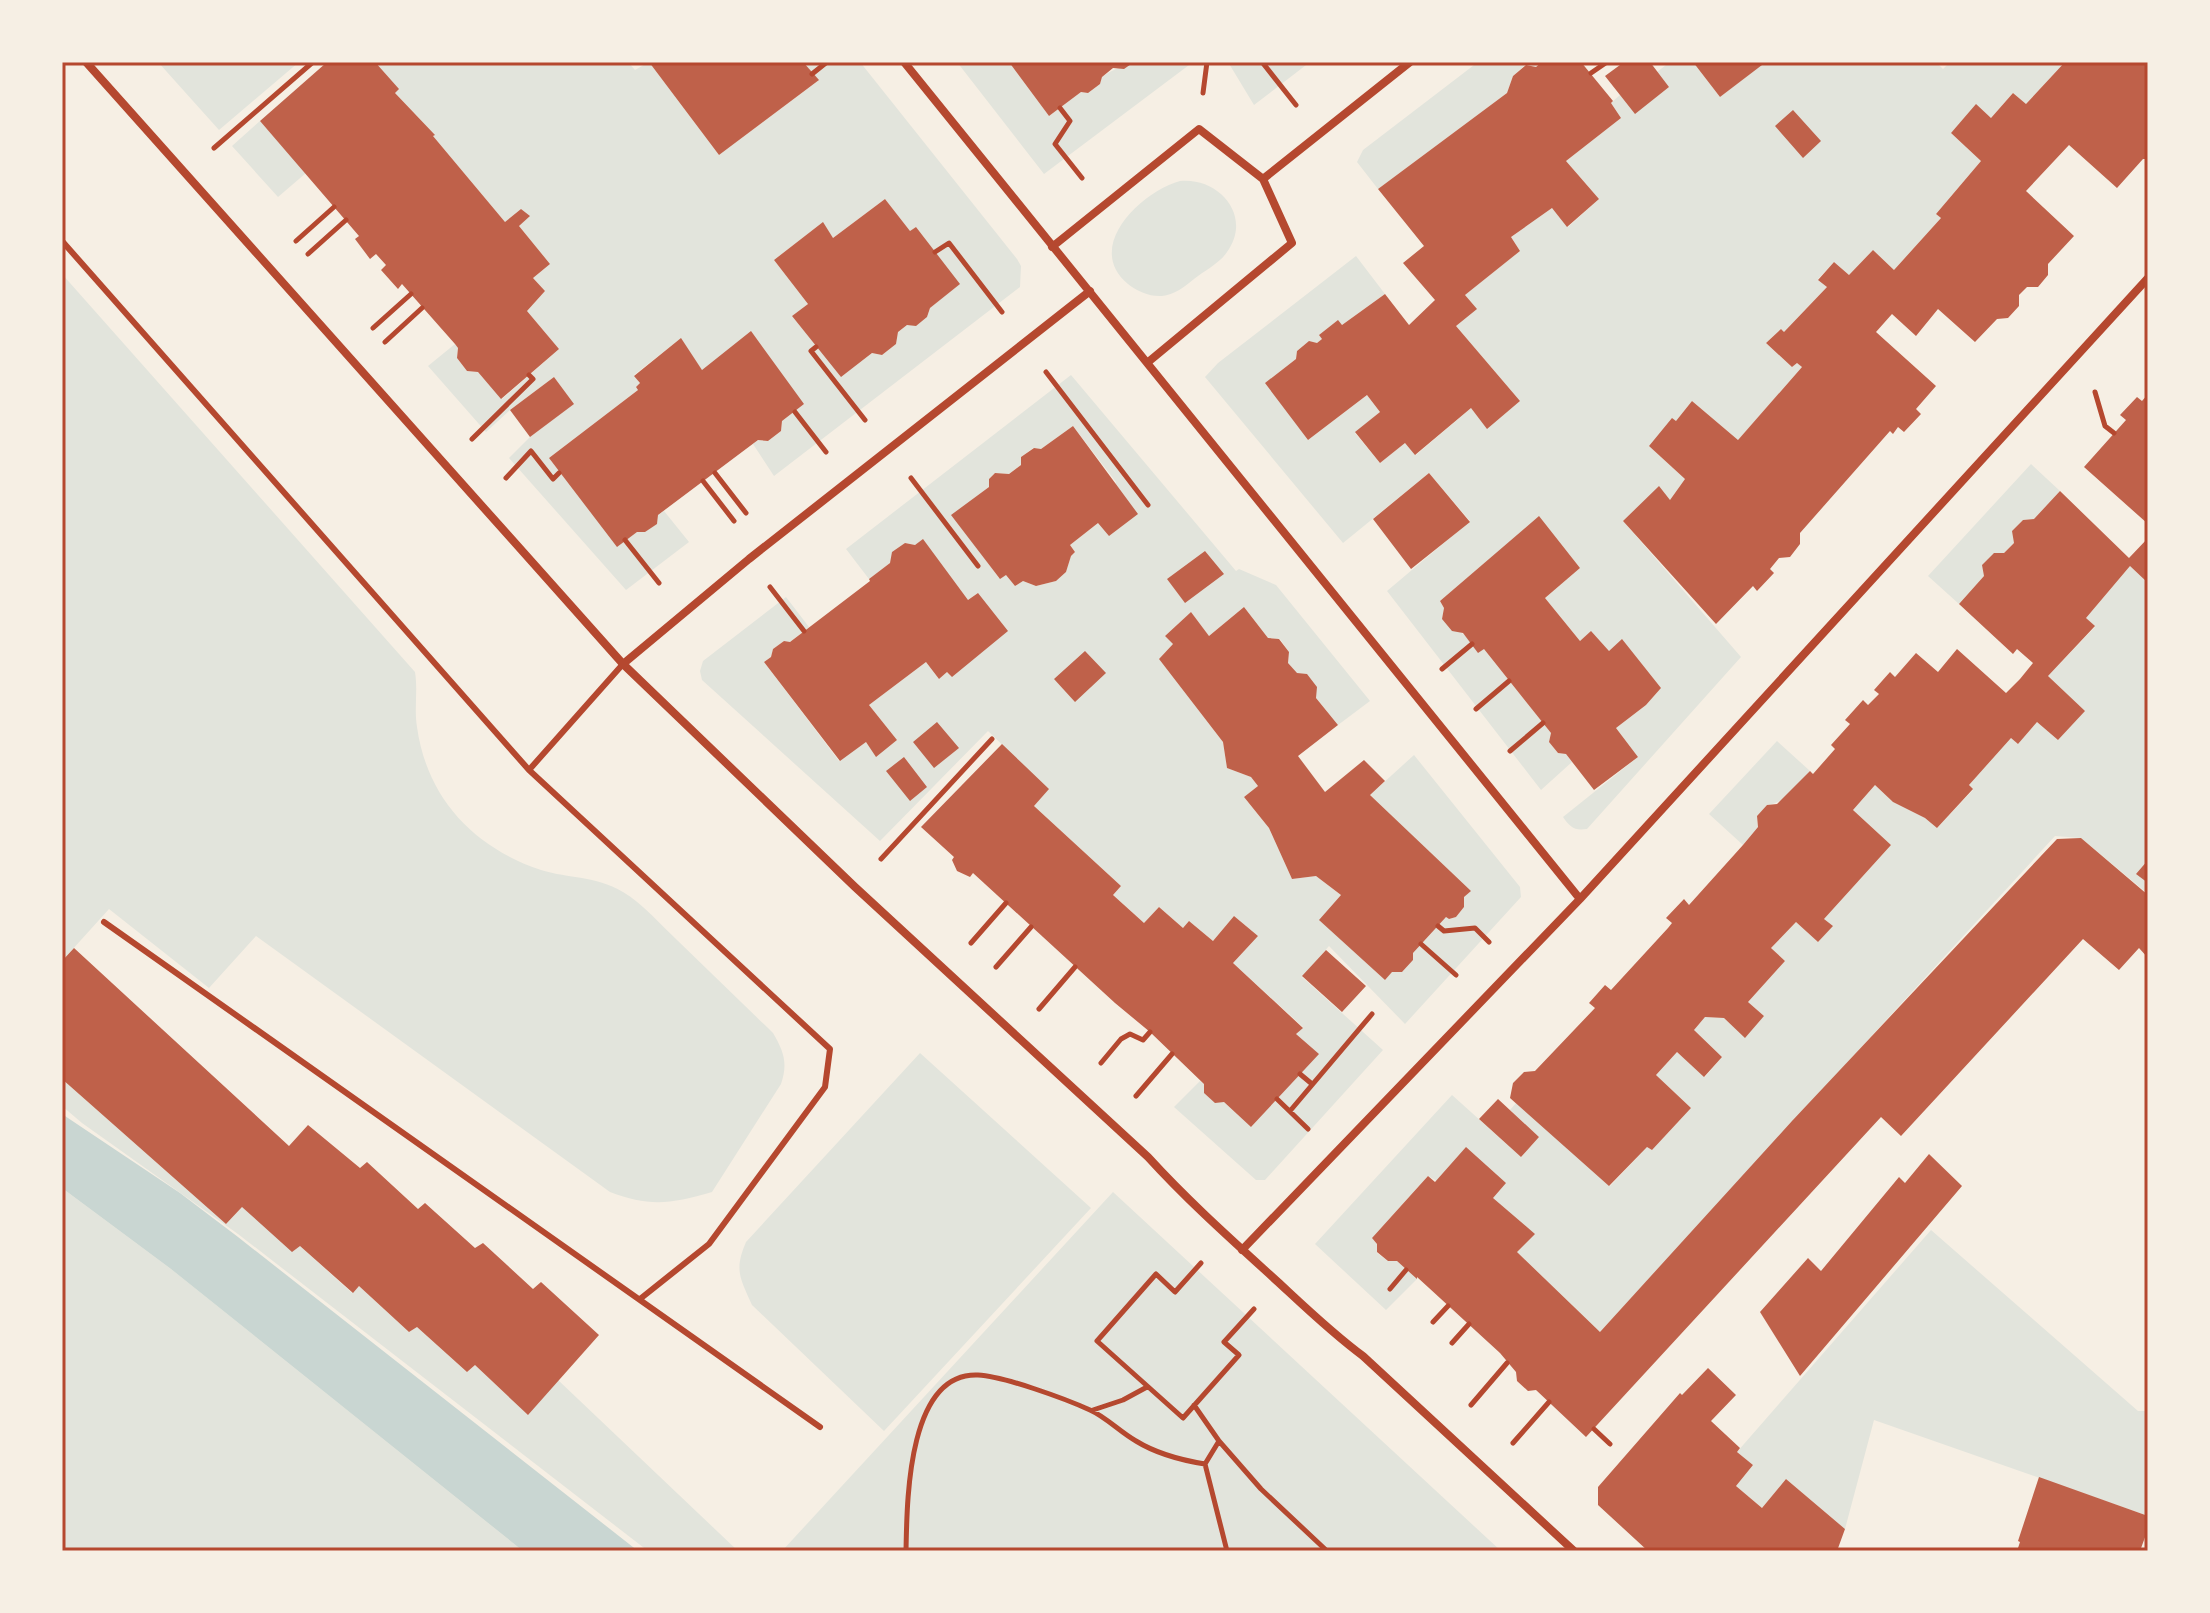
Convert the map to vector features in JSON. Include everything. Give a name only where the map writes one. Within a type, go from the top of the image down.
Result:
[{"type":"street","points":[[86,62],[623,664],[855,887],[1148,1157],[1242,1250],[1574,1551]]},
{"type":"street","points":[[904,62],[1580,899]]},
{"type":"street","points":[[1263,179],[1410,62]]},
{"type":"street","points":[[1052,247],[1199,129],[1263,179],[1292,243],[1147,363]]},
{"type":"street","points":[[1242,1250],[1580,899],[2148,278]]},
{"type":"street","points":[[623,664],[769,543],[1090,291]]},
{"type":"lane","points":[[62,241],[529,770],[830,1049],[825,1087],[709,1244],[640,1299]]},
{"type":"lane","points":[[529,770],[623,664]]},
{"type":"lane","points":[[104,922],[820,1427]]},
{"type":"path","points":[[225,138],[313,62]]},
{"type":"path","points":[[812,74],[827,62]]},
{"type":"path","points":[[1262,62],[1280,85]]},
{"type":"path","points":[[1591,73],[1607,62]]},
{"type":"path","points":[[287,85],[293,91]]},
{"type":"path","points":[[1060,108],[1070,121],[1055,144],[1104,205]]},
{"type":"path","points":[[303,234],[334,207]]},
{"type":"path","points":[[315,247],[346,220]]},
{"type":"path","points":[[935,252],[949,243],[1148,505]]},
{"type":"path","points":[[385,318],[411,294]]},
{"type":"path","points":[[397,331],[422,308]]},
{"type":"path","points":[[816,347],[811,351],[978,566]]},
{"type":"path","points":[[445,465],[533,379],[529,375]]},
{"type":"path","points":[[795,412],[848,481]]},
{"type":"path","points":[[509,475],[531,451],[553,479],[559,473]]},
{"type":"path","points":[[715,473],[769,543]]},
{"type":"path","points":[[703,481],[758,552]]},
{"type":"path","points":[[625,540],[683,613]]},
{"type":"path","points":[[749,559],[804,631]]},
{"type":"path","points":[[888,851],[992,739]]},
{"type":"path","points":[[970,944],[1006,903]]},
{"type":"path","points":[[1438,926],[1444,931],[1475,928],[1514,967]]},
{"type":"path","points":[[996,967],[1031,927]]},
{"type":"path","points":[[1421,944],[1456,975]]},
{"type":"path","points":[[1039,1009],[1075,967]]},
{"type":"path","points":[[1290,1111],[1372,1014]]},
{"type":"path","points":[[1112,1050],[1130,1034],[1143,1040],[1150,1032]]},
{"type":"path","points":[[1136,1096],[1172,1054]]},
{"type":"path","points":[[1300,1074],[1312,1084]]},
{"type":"path","points":[[1226,1235],[1175,1292],[1156,1274],[1097,1341],[1183,1418],[1239,1355],[1224,1342],[1278,1282]]},
{"type":"path","points":[[1390,1289],[1406,1270]]},
{"type":"path","points":[[1433,1322],[1448,1306]]},
{"type":"path","points":[[1452,1343],[1469,1324]]},
{"type":"path","points":[[1479,1395],[1507,1363]]},
{"type":"path","points":[[906,1551],[907,1497],[923,1415],[937,1395],[955,1379],[978,1375],[1021,1385],[1092,1411],[1136,1442],[1176,1460],[1205,1464]]},
{"type":"path","points":[[1092,1411],[1147,1387]]},
{"type":"path","points":[[1543,1409],[1549,1402]]},
{"type":"path","points":[[1194,1405],[1219,1441],[1261,1489],[1327,1551]]},
{"type":"path","points":[[1594,1429],[1610,1444]]},
{"type":"path","points":[[1219,1441],[1205,1464],[1227,1551]]},
{"type":"shaded area","points":[[158,62],[299,62],[219,130]]},
{"type":"shaded area","points":[[375,62],[628,62],[635,70],[649,62],[719,155],[818,81],[803,62],[860,62],[1017,259],[1021,266],[1020,287],[774,476],[753,444],[758,440],[768,441],[781,431],[782,421],[804,404],[702,370],[680,339],[634,375],[640,383],[636,387],[638,390],[549,458],[617,546],[637,532],[657,524],[658,515],[664,511],[689,542],[626,590],[509,458],[530,437],[573,404],[554,377],[486,432],[428,366],[455,344],[458,348],[457,358],[467,371],[478,372],[502,399],[559,349],[527,311],[545,291],[533,278],[550,264],[519,226],[529,216],[521,209],[505,222],[434,134],[395,93]],"holes":[[[885,199],[910,231],[916,227],[959,284],[930,308],[927,317],[898,332],[896,344],[882,355],[872,353],[842,376],[792,316],[808,304],[774,260],[822,223],[833,238]]]},
{"type":"shaded area","points":[[957,62],[1009,62],[1049,116],[1081,92],[1088,93],[1100,84],[1102,77],[1122,67],[1145,62],[1193,62],[1044,174]]},
{"type":"shaded area","points":[[1228,62],[1310,62],[1254,105]]},
{"type":"shaded area","points":[[1478,62],[1542,62],[1536,67],[1525,65],[1513,76],[1507,93],[1378,189],[1357,162],[1363,150]]},
{"type":"shaded area","points":[[1670,62],[1693,62],[1720,97],[1761,65],[1760,62],[1936,62],[1943,69],[1950,62],[2065,62],[2026,104],[2013,93],[1991,118],[1976,105],[1951,133],[1981,161],[1936,214],[1941,218],[1894,270],[1873,250],[1849,275],[1834,262],[1818,279],[1827,287],[1784,332],[1781,329],[1766,343],[1792,367],[1797,363],[1802,367],[1738,440],[1692,401],[1649,446],[1685,479],[1670,500],[1659,487],[1623,521],[1741,657],[1587,829],[1576,829],[1563,817],[1638,757],[1616,728],[1646,705],[1661,688],[1622,640],[1609,651],[1591,632],[1580,641],[1545,598],[1580,568],[1539,517],[1440,601],[1444,608],[1442,619],[1484,649],[1551,733],[1549,742],[1572,762],[1541,790],[1387,591],[1470,521],[1429,473],[1343,543],[1205,377],[1218,363],[1356,256],[1385,294],[1342,325],[1337,321],[1320,335],[1322,339],[1317,343],[1308,342],[1297,351],[1296,359],[1266,383],[1308,440],[1367,395],[1380,412],[1355,433],[1380,463],[1405,443],[1416,455],[1471,408],[1487,428],[1520,401],[1456,326],[1476,309],[1465,295],[1520,251],[1511,237],[1552,208],[1568,227],[1599,199],[1566,161],[1621,118],[1611,103],[1620,95],[1635,113],[1669,87],[1657,72]]},
{"type":"shaded area","points":[[260,121],[306,173],[278,197],[232,146]]},
{"type":"shaded area","points":[[1180,181],[1194,181],[1219,192],[1234,213],[1234,238],[1220,260],[1183,288],[1166,295],[1148,294],[1128,284],[1116,269],[1112,254],[1115,238],[1135,208],[1165,187]]},
{"type":"shaded area","points":[[62,274],[415,672],[416,720],[422,753],[431,776],[457,816],[494,848],[517,860],[552,873],[602,883],[630,897],[773,1033],[784,1058],[781,1084],[712,1192],[684,1199],[649,1202],[610,1192],[256,936],[209,988],[109,909],[62,961]]},
{"type":"shaded area","points":[[1071,375],[1236,571],[1239,569],[1276,585],[1370,701],[1338,725],[1288,663],[1289,652],[1280,639],[1268,638],[1244,607],[1209,636],[1191,612],[1165,636],[1173,644],[1159,659],[1223,742],[1227,768],[1251,777],[1258,786],[1244,797],[1269,828],[1292,879],[1316,876],[1341,895],[1320,920],[1385,980],[1392,972],[1402,972],[1413,960],[1413,953],[1446,917],[1456,917],[1464,907],[1464,897],[1470,891],[1370,795],[1414,755],[1520,887],[1521,897],[1405,1024],[1329,946],[1302,977],[1383,1050],[1265,1180],[1256,1180],[1174,1107],[1200,1081],[1204,1084],[1204,1093],[1224,1102],[1251,1127],[1318,1054],[1296,1034],[1303,1027],[1233,963],[1258,936],[1234,916],[1213,941],[1190,922],[1183,928],[1159,907],[1144,923],[1113,895],[1121,886],[1034,806],[1048,789],[988,731],[880,841],[702,680],[700,671],[703,661],[786,597],[809,627],[790,642],[784,641],[773,649],[771,657],[764,662],[839,761],[866,742],[876,756],[897,740],[869,705],[926,662],[939,679],[947,672],[952,677],[978,593],[968,600],[923,540],[915,545],[905,543],[890,563],[869,579],[846,549]],"holes":[[[1073,426],[1116,482],[1098,523],[1070,545],[1075,552],[1066,572],[1056,581],[1036,586],[1023,581],[1015,586],[1006,575],[999,578],[952,515],[989,487],[989,479],[995,473],[1009,474],[1021,465],[1021,457],[1033,448],[1041,449]]]},
{"type":"shaded area","points":[[2031,464],[2060,491],[2034,519],[2023,520],[2013,531],[2014,543],[1983,565],[1984,576],[1959,604],[1928,576]]},
{"type":"shaded area","points":[[2130,566],[2148,583],[2148,894],[2081,838],[2055,836],[1600,1332],[1517,1252],[1534,1234],[1428,1176],[1372,1238],[1377,1244],[1377,1253],[1388,1261],[1397,1261],[1417,1279],[1386,1310],[1315,1244],[1452,1095],[1521,1157],[1539,1137],[1510,1110],[1516,1103],[1610,1186],[1647,1147],[1652,1150],[1691,1108],[1656,1075],[1677,1052],[1705,1077],[1722,1057],[1694,1030],[1705,1017],[1724,1018],[1745,1037],[1764,1016],[1748,1002],[1785,961],[1771,948],[1796,922],[1818,942],[1832,926],[1824,919],[1891,845],[1853,810],[1875,785],[1893,802],[1925,818],[1937,828],[1973,790],[1969,785],[2011,738],[2018,744],[2037,722],[2058,740],[2084,711],[2048,676],[2095,627],[2086,618]]},
{"type":"shaded area","points":[[1777,741],[1810,771],[1786,797],[1767,805],[1757,816],[1758,827],[1743,845],[1709,814]]},
{"type":"shaded area","points":[[920,1053],[1091,1208],[884,1431],[752,1305],[739,1267],[746,1242]]},
{"type":"shaded area","points":[[62,1079],[226,1224],[242,1207],[300,1246],[352,1293],[359,1286],[409,1332],[417,1327],[467,1372],[475,1365],[527,1414],[558,1380],[738,1551],[648,1551],[238,1234],[82,1123],[62,1106]]},
{"type":"shaded area","points":[[62,1114],[180,1193],[238,1237],[638,1551],[523,1551],[171,1269],[62,1188]]},
{"type":"shaded area","points":[[62,1188],[171,1269],[523,1551],[62,1551]]},
{"type":"shaded area","points":[[1113,1192],[1501,1551],[782,1551]]},
{"type":"shaded area","points":[[1931,1230],[2138,1411],[2148,1411],[2148,1516],[1874,1420],[1845,1529],[1786,1479],[1762,1508],[1736,1486],[1753,1465],[1737,1452]]},
{"type":"building","points":[[375,62],[399,89],[395,93],[435,135],[505,222],[521,209],[530,216],[519,226],[550,264],[533,278],[545,291],[527,311],[559,349],[501,399],[478,372],[467,371],[457,358],[458,348],[455,344],[402,284],[398,289],[381,270],[386,265],[376,254],[370,259],[355,239],[359,236],[260,121],[326,63]]},
{"type":"building","points":[[649,62],[803,62],[819,80],[719,155]]},
{"type":"building","points":[[1009,62],[1134,62],[1124,69],[1113,68],[1088,93],[1081,92],[1049,116]]},
{"type":"building","points":[[1542,62],[1581,62],[1613,101],[1611,103],[1621,118],[1566,161],[1599,199],[1567,227],[1552,208],[1511,237],[1520,251],[1465,295],[1477,309],[1456,326],[1520,401],[1487,429],[1471,408],[1415,455],[1405,443],[1380,463],[1355,432],[1380,412],[1367,395],[1308,440],[1265,383],[1296,359],[1297,351],[1309,341],[1317,343],[1322,339],[1319,335],[1338,320],[1342,325],[1385,294],[1409,325],[1435,300],[1403,263],[1424,246],[1378,189],[1507,93],[1513,76],[1526,65],[1536,67]]},
{"type":"building","points":[[1624,62],[1650,62],[1669,87],[1635,114],[1605,76]]},
{"type":"building","points":[[1693,62],[1760,62],[1762,65],[1720,97]]},
{"type":"building","points":[[2065,62],[2148,62],[2148,159],[2143,159],[2117,188],[2069,145],[2026,191],[2074,236],[2048,264],[2048,275],[2038,287],[2027,287],[2019,295],[2019,306],[2008,318],[1997,319],[1975,342],[1938,309],[1916,336],[1892,314],[1876,332],[1936,386],[1916,409],[1921,414],[1904,432],[1898,427],[1893,434],[1890,431],[1800,533],[1800,544],[1790,557],[1779,558],[1770,569],[1774,573],[1757,591],[1753,586],[1716,624],[1623,521],[1659,486],[1670,500],[1685,479],[1649,446],[1672,418],[1676,421],[1692,401],[1738,440],[1802,367],[1797,363],[1792,367],[1766,343],[1781,329],[1784,332],[1827,287],[1818,280],[1834,262],[1849,275],[1873,250],[1894,270],[1941,218],[1936,214],[1981,161],[1951,133],[1976,104],[1991,118],[2013,93],[2026,104]]},
{"type":"building","points":[[1793,110],[1821,141],[1803,158],[1775,126]]},
{"type":"building","points":[[885,199],[910,231],[916,227],[960,284],[930,308],[927,317],[916,326],[907,325],[898,332],[896,344],[882,355],[872,353],[841,377],[792,316],[808,304],[774,260],[823,222],[833,238]]},
{"type":"building","points":[[751,331],[804,404],[782,421],[781,431],[768,441],[758,440],[658,515],[657,524],[645,532],[637,532],[617,547],[549,458],[638,390],[636,387],[640,383],[634,376],[681,338],[702,370]]},
{"type":"building","points":[[554,377],[574,404],[530,437],[510,410]]},
{"type":"building","points":[[2148,394],[2148,524],[2084,467],[2126,420],[2120,415],[2137,397],[2142,401]]},
{"type":"building","points":[[1073,426],[1138,514],[1109,536],[1098,523],[1070,545],[1075,552],[1066,572],[1056,581],[1036,586],[1023,581],[1015,586],[1006,575],[1000,579],[951,515],[989,487],[989,479],[995,473],[1009,474],[1021,465],[1021,457],[1034,448],[1041,449]]},
{"type":"building","points":[[1429,473],[1470,522],[1411,569],[1373,519]]},
{"type":"building","points":[[2060,491],[2129,558],[2148,538],[2148,583],[2130,566],[2086,618],[2095,626],[2048,676],[2085,711],[2058,740],[2037,722],[2018,744],[2011,738],[1969,785],[1973,789],[1937,828],[1925,818],[1893,802],[1875,785],[1853,810],[1891,845],[1824,919],[1833,926],[1818,942],[1796,922],[1771,948],[1785,961],[1748,1002],[1764,1016],[1745,1038],[1724,1018],[1705,1017],[1694,1030],[1722,1057],[1704,1077],[1677,1052],[1656,1075],[1691,1108],[1652,1150],[1647,1147],[1609,1186],[1510,1098],[1513,1083],[1524,1072],[1535,1071],[1595,1008],[1589,1003],[1605,985],[1611,990],[1672,923],[1666,918],[1684,899],[1689,905],[1743,845],[1758,827],[1757,816],[1767,805],[1777,804],[1810,771],[1813,774],[1835,749],[1831,745],[1850,724],[1845,720],[1863,700],[1868,705],[1879,694],[1874,690],[1890,672],[1895,677],[1916,653],[1938,672],[1957,649],[2006,693],[2020,679],[2033,663],[2017,649],[2013,654],[1959,604],[1984,576],[1982,565],[1994,553],[2004,553],[2014,543],[2012,531],[2023,520],[2034,519]]},
{"type":"building","points":[[1539,516],[1580,568],[1545,598],[1580,641],[1591,631],[1609,651],[1622,639],[1661,688],[1646,705],[1616,728],[1638,757],[1594,790],[1566,754],[1558,753],[1549,742],[1551,733],[1484,649],[1478,653],[1463,633],[1452,631],[1442,619],[1444,608],[1440,601]]},
{"type":"building","points":[[923,539],[968,600],[978,593],[1008,631],[952,677],[947,672],[939,679],[926,662],[869,705],[897,740],[876,757],[866,742],[840,761],[764,662],[771,657],[773,649],[784,641],[790,642],[870,581],[890,563],[892,552],[905,543],[915,545]]},
{"type":"building","points":[[1205,551],[1224,574],[1185,603],[1167,579]]},
{"type":"building","points":[[1244,607],[1268,638],[1279,639],[1289,652],[1288,663],[1297,673],[1307,674],[1317,687],[1316,698],[1338,725],[1298,756],[1325,792],[1364,760],[1385,781],[1370,795],[1471,891],[1464,897],[1464,907],[1456,917],[1446,917],[1413,953],[1413,960],[1402,972],[1392,972],[1385,980],[1319,920],[1341,895],[1316,876],[1292,879],[1269,828],[1244,797],[1258,786],[1251,777],[1227,768],[1223,742],[1159,659],[1173,644],[1165,636],[1191,612],[1209,636]]},
{"type":"building","points":[[1085,651],[1106,673],[1075,702],[1054,679]]},
{"type":"building","points":[[937,722],[959,748],[934,768],[913,742]]},
{"type":"building","points":[[1002,744],[1049,789],[1034,806],[1121,886],[1113,895],[1144,923],[1159,907],[1183,928],[1189,921],[1213,941],[1234,916],[1258,936],[1233,963],[1303,1028],[1296,1034],[1319,1054],[1251,1127],[1224,1102],[1215,1103],[1204,1093],[1204,1084],[1150,1032],[973,873],[970,877],[957,871],[952,860],[954,857],[921,827]]},
{"type":"building","points":[[904,757],[927,787],[910,801],[886,771]]},
{"type":"building","points":[[2081,838],[2148,895],[2148,958],[2139,948],[2119,970],[2083,939],[1901,1136],[1881,1117],[1586,1437],[1536,1390],[1528,1391],[1517,1381],[1516,1372],[1500,1353],[1417,1277],[1397,1261],[1388,1261],[1377,1252],[1377,1244],[1372,1238],[1428,1176],[1435,1182],[1466,1147],[1506,1183],[1493,1198],[1535,1234],[1517,1252],[1600,1332],[1792,1121],[2057,839]]},
{"type":"building","points":[[2148,860],[2148,883],[2136,874]]},
{"type":"building","points":[[74,948],[289,1146],[308,1125],[360,1168],[367,1162],[418,1209],[425,1203],[475,1248],[483,1243],[533,1289],[541,1282],[599,1335],[528,1415],[475,1365],[467,1372],[417,1327],[409,1332],[359,1286],[353,1293],[300,1246],[292,1252],[242,1207],[226,1224],[62,1079],[62,961]]},
{"type":"building","points":[[1326,950],[1366,986],[1342,1012],[1302,976]]},
{"type":"building","points":[[1498,1099],[1539,1137],[1521,1157],[1479,1119]]},
{"type":"building","points":[[1929,1154],[1962,1186],[1800,1376],[1760,1312],[1808,1258],[1821,1271],[1899,1177],[1905,1183]]},
{"type":"building","points":[[1708,1368],[1736,1395],[1711,1421],[1740,1448],[1737,1452],[1753,1465],[1736,1486],[1762,1508],[1786,1479],[1845,1529],[1837,1551],[1648,1551],[1598,1505],[1598,1487],[1680,1393],[1682,1395]]},
{"type":"building","points":[[2039,1477],[2148,1516],[2148,1529],[2140,1551],[2017,1551]]}]
